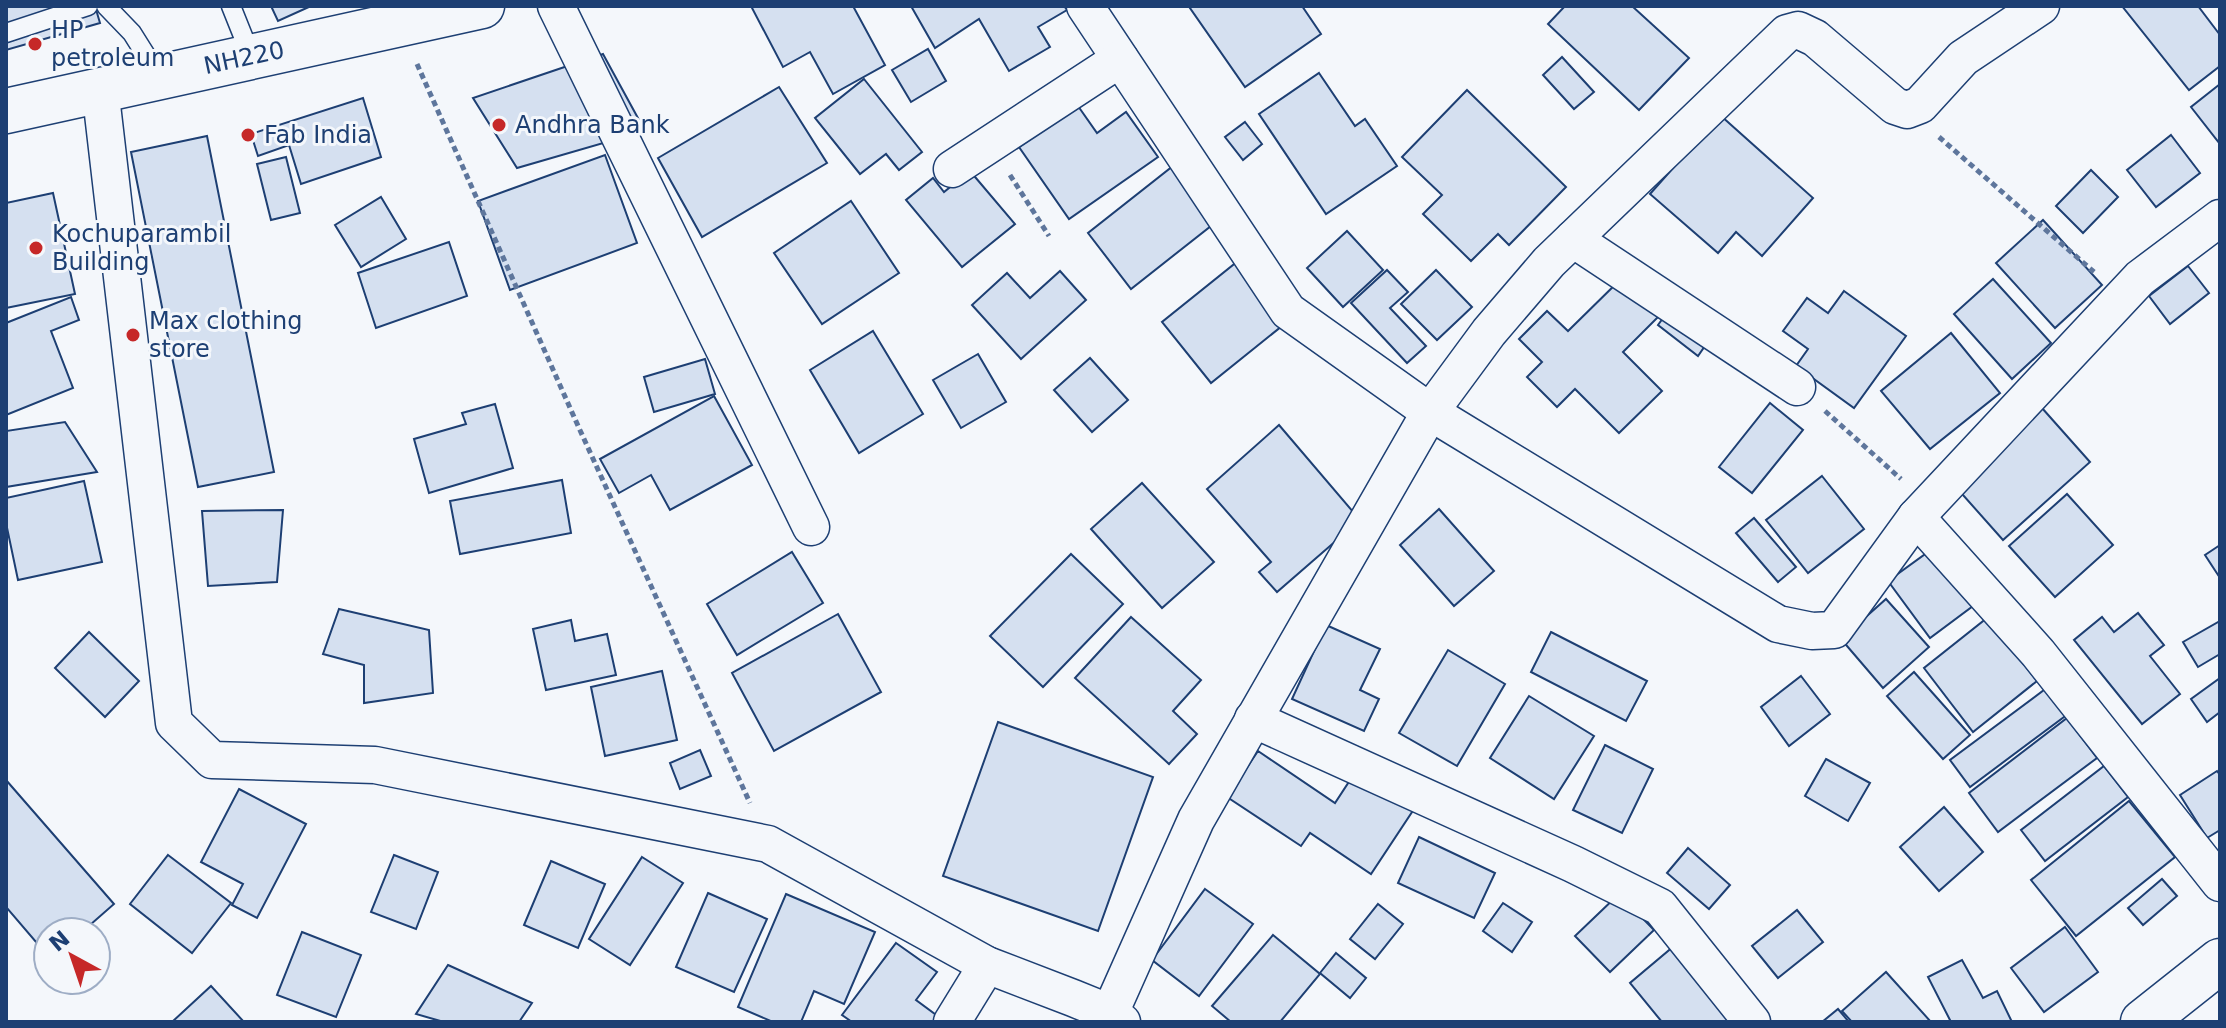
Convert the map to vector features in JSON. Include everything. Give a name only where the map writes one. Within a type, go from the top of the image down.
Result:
[{"type":"main road","name":"NH220","points":[[6,111],[482,6]]},
{"type":"main road","points":[[2143,1022],[2220,961]]},
{"type":"street","points":[[556,6],[811,527]]},
{"type":"street","points":[[1085,6],[1288,311],[1430,412],[1778,624],[1812,631],[1834,630],[1922,511],[2140,278],[2220,218]]},
{"type":"street","points":[[100,88],[174,723],[212,760],[375,765],[768,844],[987,965],[1116,1018],[1196,820],[1430,412],[1489,332],[1573,239],[1787,33],[1798,30],[1815,38],[1895,106],[1907,110],[1920,105],[1963,58],[2041,6]]},
{"type":"street","points":[[952,169],[1120,59]]},
{"type":"street","points":[[1573,239],[1797,387]]},
{"type":"street","points":[[1922,511],[2220,883]]},
{"type":"street","points":[[1253,719],[1573,864],[1660,907],[1752,1022]]},
{"type":"street","points":[[952,1022],[987,965]]},
{"type":"lane","points":[[6,33],[88,6]]},
{"type":"lane","points":[[106,6],[132,33],[159,76]]},
{"type":"lane","points":[[231,6],[251,56]]},
{"type":"path","points":[[399,24],[768,844]]},
{"type":"path","points":[[1907,110],[2024,209],[2122,298]]},
{"type":"path","points":[[990,144],[1049,236]]},
{"type":"path","points":[[1797,387],[1922,511]]},
{"type":"building","points":[[6,6],[95,6],[100,23],[6,50]]},
{"type":"building","points":[[271,6],[311,6],[278,21]]},
{"type":"building","points":[[751,6],[853,6],[885,65],[833,94],[810,52],[783,67]]},
{"type":"building","points":[[911,6],[1064,6],[1067,10],[1038,27],[1050,47],[1009,71],[979,19],[935,48]]},
{"type":"building","points":[[1302,6],[1321,34],[1245,87],[1190,8]]},
{"type":"building","points":[[1565,6],[1632,6],[1689,58],[1639,110],[1548,24]]},
{"type":"building","points":[[2122,6],[2198,6],[2220,35],[2220,66],[2189,90]]},
{"type":"building","points":[[928,49],[946,81],[911,102],[892,70]]},
{"type":"building","points":[[603,54],[645,131],[517,168],[473,98]]},
{"type":"building","points":[[1562,57],[1594,92],[1574,109],[1543,75]]},
{"type":"building","points":[[1319,73],[1355,126],[1365,119],[1397,166],[1326,214],[1259,114]]},
{"type":"building","points":[[864,79],[922,152],[899,170],[886,154],[860,174],[815,118]]},
{"type":"building","points":[[2220,84],[2220,144],[2191,107]]},
{"type":"building","points":[[779,87],[827,163],[702,237],[658,158]]},
{"type":"building","points":[[1467,90],[1566,187],[1509,245],[1498,234],[1471,261],[1423,214],[1442,195],[1402,157]]},
{"type":"building","points":[[363,98],[381,157],[301,184],[289,145],[258,156],[251,134]]},
{"type":"building","points":[[1078,106],[1097,133],[1126,112],[1158,157],[1069,219],[1019,147]]},
{"type":"building","points":[[1720,115],[1813,198],[1762,256],[1736,232],[1718,253],[1650,194]]},
{"type":"building","points":[[1245,122],[1262,144],[1243,160],[1225,137]]},
{"type":"building","points":[[2171,135],[2200,173],[2156,207],[2127,170]]},
{"type":"building","points":[[207,136],[274,472],[198,487],[131,152]]},
{"type":"building","points":[[605,155],[637,243],[510,290],[478,201]]},
{"type":"building","points":[[286,157],[300,213],[271,220],[257,164]]},
{"type":"building","points":[[1173,166],[1216,222],[1131,289],[1088,233]]},
{"type":"building","points":[[2091,170],[2118,197],[2083,233],[2056,206]]},
{"type":"building","points":[[970,171],[1015,224],[962,267],[906,200],[933,178],[944,192]]},
{"type":"building","name":"Kochuparambil Building","points":[[53,193],[75,294],[6,308],[6,203]]},
{"type":"building","points":[[381,197],[406,239],[361,267],[335,225]]},
{"type":"building","points":[[851,201],[899,273],[822,324],[774,253]]},
{"type":"building","points":[[2043,220],[2102,285],[2055,328],[1996,263]]},
{"type":"building","points":[[1347,231],[1383,270],[1343,307],[1307,268]]},
{"type":"building","points":[[449,242],[467,296],[376,328],[358,273]]},
{"type":"building","points":[[1238,261],[1287,322],[1211,383],[1162,322]]},
{"type":"building","points":[[2188,266],[2209,293],[2170,324],[2149,296]]},
{"type":"building","points":[[1387,270],[1408,292],[1390,308],[1426,346],[1407,363],[1351,303]]},
{"type":"building","points":[[1436,270],[1472,307],[1437,340],[1401,304]]},
{"type":"building","points":[[1060,271],[1086,300],[1021,359],[972,305],[1007,273],[1030,298]]},
{"type":"building","points":[[1625,275],[1662,313],[1623,352],[1662,391],[1619,433],[1575,389],[1557,407],[1527,377],[1542,362],[1519,339],[1547,311],[1568,331]]},
{"type":"building","points":[[1993,279],[2051,343],[2012,379],[1954,314]]},
{"type":"building","points":[[1844,291],[1906,336],[1854,408],[1796,366],[1808,349],[1783,331],[1807,298],[1828,313]]},
{"type":"building","points":[[71,297],[79,320],[51,331],[73,388],[6,415],[6,323]]},
{"type":"building","points":[[1669,310],[1709,340],[1698,356],[1658,325]]},
{"type":"building","points":[[873,331],[923,414],[859,453],[810,370]]},
{"type":"building","points":[[1951,333],[2000,393],[1930,449],[1881,391]]},
{"type":"building","points":[[978,354],[1006,402],[961,428],[933,380]]},
{"type":"building","points":[[1090,358],[1128,400],[1092,432],[1054,390]]},
{"type":"building","points":[[705,359],[715,394],[654,412],[644,377]]},
{"type":"building","points":[[714,396],[752,465],[670,510],[651,475],[619,493],[600,459]]},
{"type":"building","points":[[2034,399],[2090,462],[2003,540],[1947,477]]},
{"type":"building","points":[[1770,403],[1803,430],[1752,493],[1719,467]]},
{"type":"building","points":[[495,404],[513,468],[429,493],[414,439],[466,424],[462,413]]},
{"type":"building","points":[[65,422],[97,472],[6,487],[6,431]]},
{"type":"building","points":[[1279,425],[1360,520],[1277,592],[1259,572],[1271,562],[1207,489]]},
{"type":"building","points":[[1822,476],[1864,529],[1808,573],[1766,520]]},
{"type":"building","points":[[562,480],[571,533],[460,554],[450,501]]},
{"type":"building","points":[[84,481],[102,562],[18,580],[6,523],[6,498]]},
{"type":"building","points":[[1142,483],[1214,562],[1162,608],[1091,529]]},
{"type":"building","points":[[2067,494],[2113,545],[2055,597],[2009,546]]},
{"type":"building","points":[[1439,509],[1494,571],[1454,606],[1400,545]]},
{"type":"building","points":[[283,510],[277,582],[208,586],[202,511]]},
{"type":"building","points":[[1754,518],[1796,567],[1778,582],[1736,533]]},
{"type":"building","points":[[2220,545],[2220,578],[2205,555]]},
{"type":"building","points":[[1935,547],[1977,603],[1930,638],[1888,581]]},
{"type":"building","points":[[792,552],[823,603],[737,655],[707,604]]},
{"type":"building","points":[[1071,554],[1123,604],[1043,687],[990,636]]},
{"type":"building","points":[[1886,599],[1929,647],[1883,688],[1841,639]]},
{"type":"building","points":[[339,609],[429,630],[433,693],[364,703],[364,665],[323,654]]},
{"type":"building","points":[[2138,613],[2164,645],[2150,656],[2180,694],[2142,724],[2074,640],[2102,617],[2114,632]]},
{"type":"building","points":[[838,614],[881,692],[774,751],[732,673]]},
{"type":"building","points":[[1131,617],[1201,680],[1173,711],[1197,734],[1169,764],[1075,678]]},
{"type":"building","points":[[1987,618],[2037,681],[1973,732],[1924,668]]},
{"type":"building","points":[[571,620],[575,641],[607,634],[616,675],[546,690],[533,629]]},
{"type":"building","points":[[2220,621],[2220,654],[2198,667],[2183,642]]},
{"type":"building","points":[[1326,625],[1380,649],[1360,690],[1379,699],[1364,731],[1292,699]]},
{"type":"building","points":[[89,632],[139,681],[105,717],[55,668]]},
{"type":"building","points":[[1551,632],[1647,681],[1626,721],[1531,672]]},
{"type":"building","points":[[1448,650],[1505,684],[1457,766],[1399,733]]},
{"type":"building","points":[[662,671],[677,740],[605,756],[591,687]]},
{"type":"building","points":[[1914,672],[1970,735],[1943,759],[1887,696]]},
{"type":"building","points":[[1801,676],[1830,714],[1789,746],[1761,707]]},
{"type":"building","points":[[2220,678],[2220,712],[2207,722],[2191,699]]},
{"type":"building","points":[[2048,687],[2068,714],[1970,787],[1950,760]]},
{"type":"building","points":[[1529,696],[1594,736],[1554,799],[1490,758]]},
{"type":"building","points":[[2067,718],[2097,758],[1998,832],[1969,793]]},
{"type":"building","points":[[998,722],[1153,777],[1098,931],[943,876]]},
{"type":"building","points":[[1605,745],[1653,769],[1622,833],[1573,810]]},
{"type":"building","points":[[700,750],[711,776],[680,789],[670,763]]},
{"type":"building","points":[[1258,751],[1335,803],[1358,768],[1416,806],[1371,874],[1310,833],[1301,846],[1227,797]]},
{"type":"building","points":[[1826,759],[1870,783],[1848,821],[1805,796]]},
{"type":"building","points":[[2104,766],[2128,797],[2045,861],[2021,830]]},
{"type":"building","points":[[2217,771],[2220,775],[2220,830],[2207,838],[2180,795]]},
{"type":"building","points":[[6,780],[114,904],[100,916],[32,916],[32,937],[6,907]]},
{"type":"building","points":[[239,789],[306,824],[257,918],[232,905],[243,884],[201,862]]},
{"type":"building","points":[[2129,801],[2175,857],[2076,936],[2031,880]]},
{"type":"building","points":[[1944,807],[1983,852],[1939,891],[1900,847]]},
{"type":"building","points":[[1419,837],[1495,873],[1474,918],[1398,883]]},
{"type":"building","points":[[1688,848],[1730,885],[1709,909],[1667,873]]},
{"type":"building","points":[[168,855],[231,903],[192,953],[130,904]]},
{"type":"building","points":[[394,855],[438,872],[416,929],[371,912]]},
{"type":"building","points":[[642,857],[683,883],[630,965],[589,939]]},
{"type":"building","points":[[551,861],[605,884],[578,948],[524,925]]},
{"type":"building","points":[[2162,879],[2177,896],[2143,925],[2128,908]]},
{"type":"building","points":[[1205,889],[1253,924],[1199,996],[1152,960]]},
{"type":"building","points":[[708,893],[767,919],[734,992],[676,967]]},
{"type":"building","points":[[786,894],[875,932],[844,1004],[814,991],[801,1022],[773,1022],[738,1007]]},
{"type":"building","points":[[1619,894],[1654,930],[1610,972],[1575,936]]},
{"type":"building","points":[[1503,903],[1532,922],[1512,952],[1483,931]]},
{"type":"building","points":[[1378,904],[1403,924],[1375,959],[1350,939]]},
{"type":"building","points":[[1797,910],[1823,942],[1778,978],[1752,946]]},
{"type":"building","points":[[2065,927],[2098,972],[2044,1012],[2011,968]]},
{"type":"building","points":[[302,932],[361,955],[336,1017],[277,995]]},
{"type":"building","points":[[1273,935],[1320,974],[1280,1022],[1231,1022],[1212,1006]]},
{"type":"building","points":[[896,943],[937,972],[916,1000],[942,1022],[852,1022],[842,1015]]},
{"type":"building","points":[[1674,946],[1736,1022],[1662,1022],[1630,983]]},
{"type":"building","points":[[1336,953],[1366,978],[1350,998],[1320,973]]},
{"type":"building","points":[[1962,960],[1983,998],[1997,991],[2012,1022],[1951,1022],[1928,977]]},
{"type":"building","points":[[448,965],[532,1003],[519,1022],[444,1022],[416,1014]]},
{"type":"building","points":[[1886,972],[1931,1022],[1852,1022],[1842,1011]]},
{"type":"building","points":[[211,986],[244,1022],[172,1022]]},
{"type":"building","points":[[1838,1009],[1849,1022],[1822,1022]]},
{"type":"place","name":"HP petroleum","points":[[35,44]]},
{"type":"place","name":"Andhra Bank","points":[[499,125]]},
{"type":"place","name":"Fab India","points":[[248,135]]},
{"type":"place","name":"Kochuparambil Building","points":[[36,248]]},
{"type":"place","name":"Max clothing store","points":[[133,335]]}]
